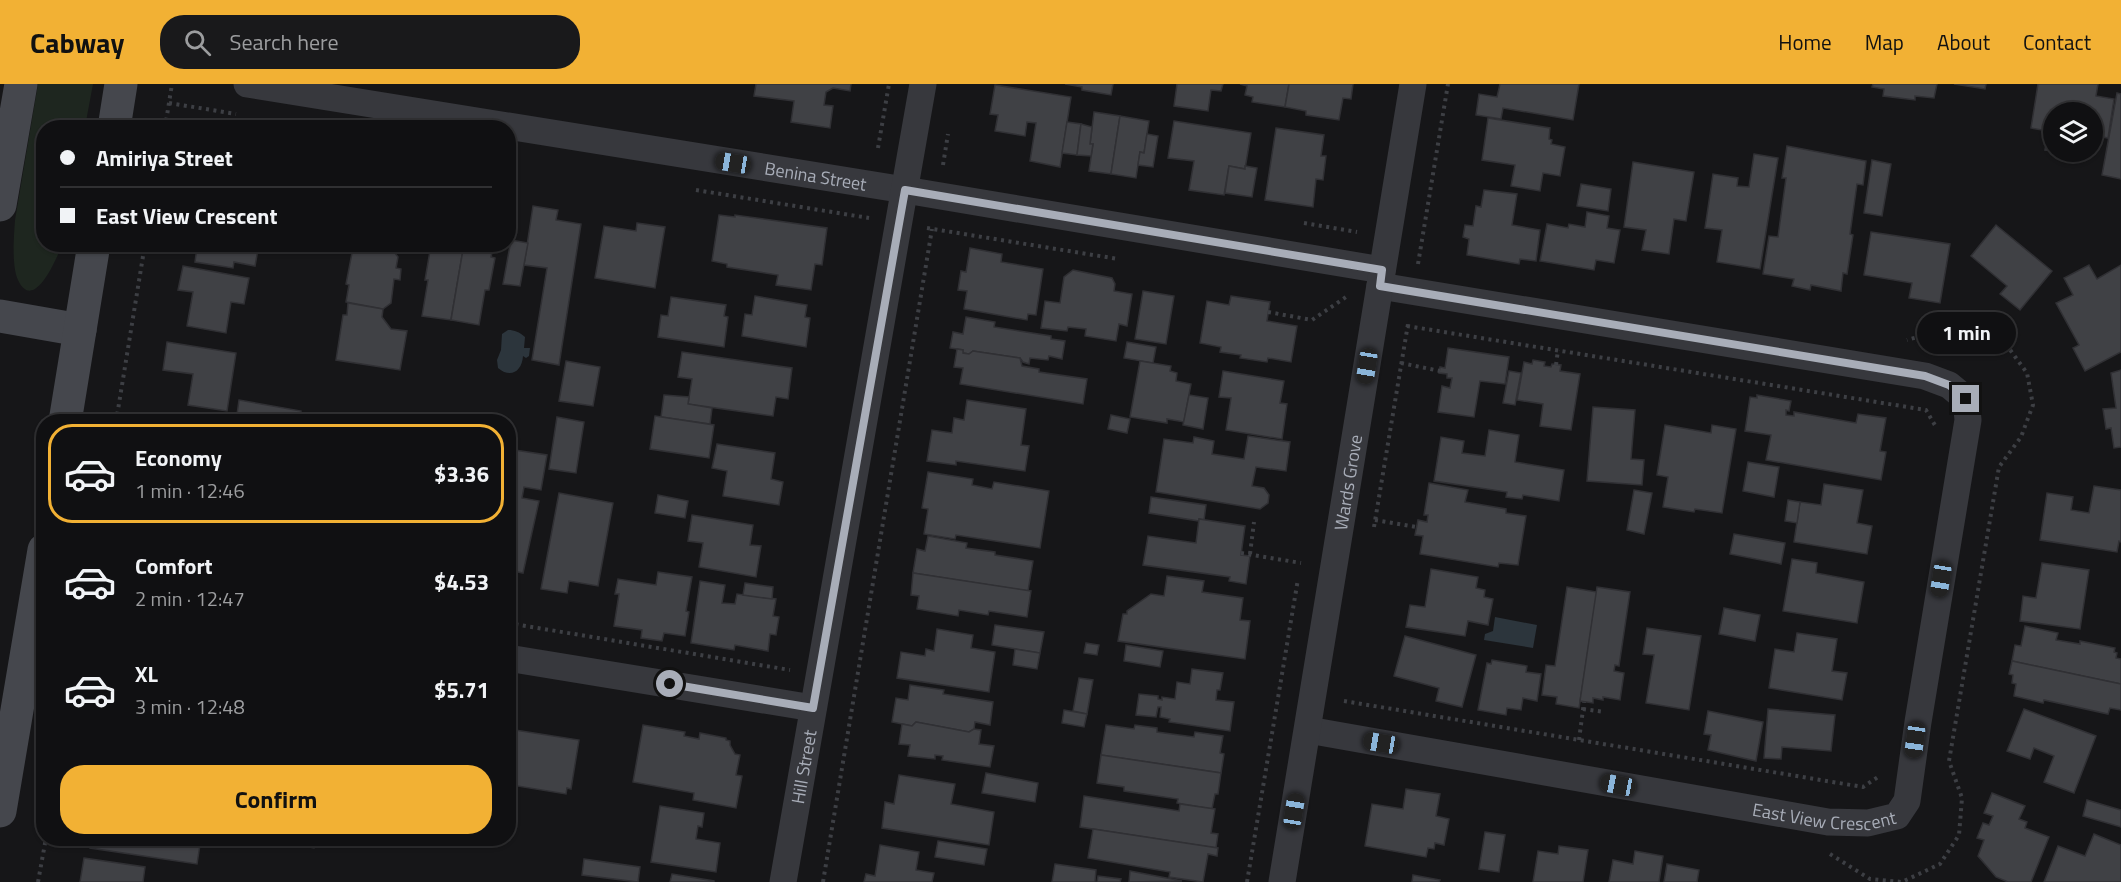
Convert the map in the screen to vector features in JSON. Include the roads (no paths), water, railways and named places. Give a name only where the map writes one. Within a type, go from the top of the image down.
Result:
[{"type":"main road","points":[[0,205],[21,84]]},
{"type":"main road","points":[[115,120],[122,84]]},
{"type":"main road","points":[[66,414],[93,252]]},
{"type":"main road","points":[[0,316],[80,330]]},
{"type":"main road","points":[[0,811],[36,605]]},
{"type":"street","name":"Benina Street","points":[[247,84],[470,120]]},
{"type":"street","name":"Hill Street","points":[[783,882],[923,84]]},
{"type":"street","name":"Wards Grove","points":[[1282,882],[1413,84]]},
{"type":"street","name":"Benina Street","points":[[516,127],[905,190],[1381,278]]},
{"type":"street","name":"East View Crescent","points":[[1308,730],[1828,822],[1868,823],[1897,816],[1907,801],[1968,420],[1966,399],[1949,385],[1925,376],[1413,292],[1381,278]]},
{"type":"street","points":[[516,659],[813,708]]}]
